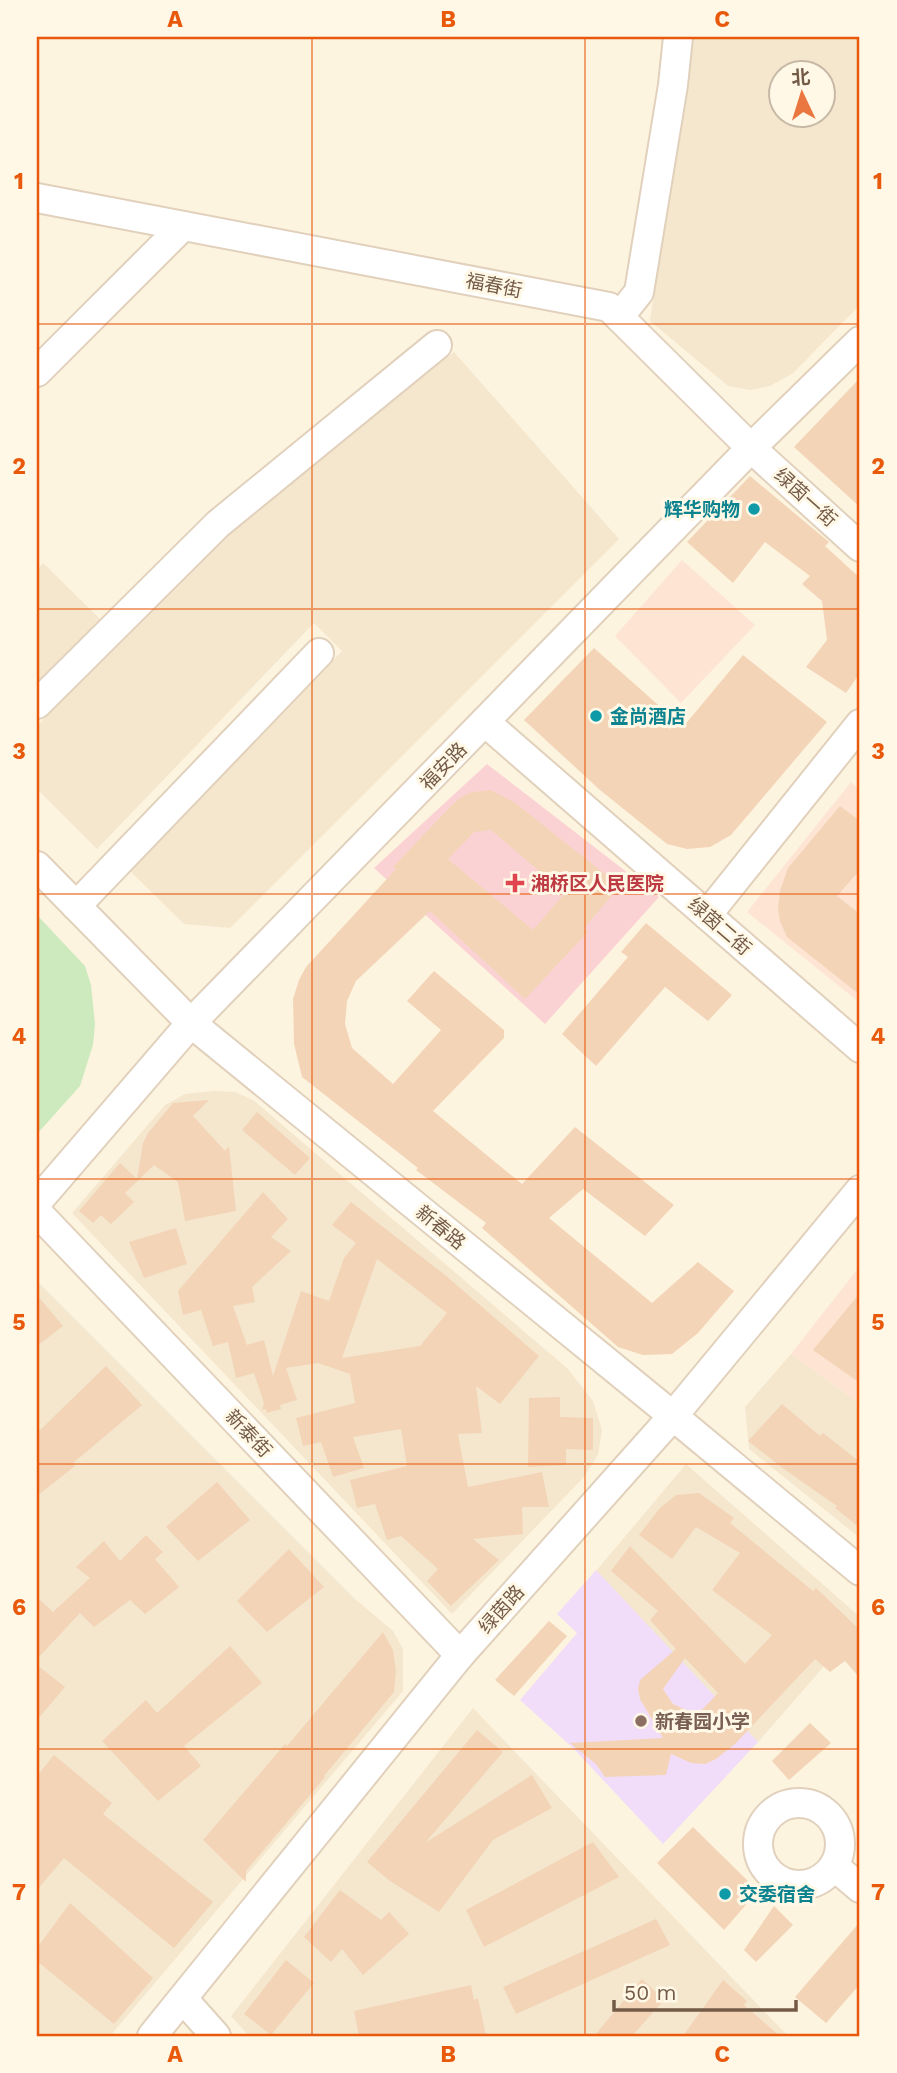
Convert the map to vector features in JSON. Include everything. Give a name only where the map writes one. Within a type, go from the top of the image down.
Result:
[{"type":"street","points":[[619,317],[639,292],[673,85],[678,37]]},
{"type":"street","name":"福春街","points":[[37,198],[609,307],[751,448]]},
{"type":"street","points":[[37,372],[183,226]]},
{"type":"street","name":"福安路","points":[[37,1202],[191,1023],[751,448],[860,341]]},
{"type":"street","points":[[37,704],[218,524],[437,345]]},
{"type":"street","name":"绿茵一街","points":[[751,448],[860,547]]},
{"type":"street","points":[[76,905],[319,653]]},
{"type":"street","name":"绿茵二街","points":[[485,722],[860,1048]]},
{"type":"street","points":[[707,915],[860,724]]},
{"type":"street","name":"新春路","points":[[37,866],[191,1023],[860,1571]]},
{"type":"street","name":"绿茵路","points":[[152,2036],[460,1655],[673,1416],[860,1189]]},
{"type":"street","name":"新泰街","points":[[37,1212],[460,1655]]},
{"type":"street","points":[[834,1866],[860,1888]]},
{"type":"street","points":[[183,1999],[216,2036]]},
{"type":"shaded area","points":[[691,37],[860,37],[860,305],[792,374],[770,386],[750,390],[728,386],[650,321]]},
{"type":"shaded area","points":[[454,352],[619,539],[230,928],[184,924],[129,870],[342,651],[314,623],[97,849],[37,789],[37,726],[229,533]]},
{"type":"shaded area","points":[[682,560],[755,625],[681,703],[615,636]]},
{"type":"shaded area","points":[[43,563],[100,619],[37,682],[37,570]]},
{"type":"shaded area","name":"湘桥区人民医院","points":[[487,764],[659,897],[545,1024],[374,868]]},
{"type":"shaded area","points":[[851,782],[860,790],[860,1003],[747,912]]},
{"type":"shaded area","points":[[235,1092],[253,1100],[567,1368],[593,1401],[602,1430],[598,1455],[584,1477],[452,1614],[72,1213],[165,1105],[185,1094]]},
{"type":"shaded area","points":[[860,1266],[860,1404],[791,1354]]},
{"type":"shaded area","points":[[37,1281],[355,1599],[393,1631],[403,1649],[403,1691],[110,2036],[37,2036]]},
{"type":"shaded area","points":[[791,1354],[860,1404],[860,1538],[749,1449],[745,1407]]},
{"type":"shaded area","points":[[686,1464],[860,1617],[860,1625],[758,1742],[596,1571]]},
{"type":"shaded area","name":"新春园小学","points":[[596,1570],[758,1742],[663,1844],[574,1749],[520,1700],[577,1633],[557,1614]]},
{"type":"shaded area","points":[[473,1708],[788,2036],[249,2036],[231,2016]]},
{"type":"green space","points":[[37,915],[85,966],[91,985],[95,1024],[93,1045],[80,1086],[37,1134]]},
{"type":"building","points":[[860,378],[860,507],[794,447]]},
{"type":"building","points":[[750,476],[829,542],[825,546],[860,578],[860,673],[846,693],[806,667],[827,640],[822,601],[802,584],[810,576],[765,542],[733,583],[687,542]]},
{"type":"building","points":[[594,648],[683,727],[743,655],[827,722],[731,835],[710,847],[687,849],[667,844],[600,790],[524,720]]},
{"type":"building","points":[[491,790],[514,802],[620,886],[584,928],[588,932],[525,999],[430,911],[356,981],[347,1001],[345,1024],[352,1048],[393,1084],[441,1030],[407,1001],[434,971],[504,1030],[504,1038],[433,1111],[522,1184],[575,1127],[674,1205],[645,1236],[583,1189],[549,1218],[652,1303],[698,1262],[734,1291],[698,1333],[672,1354],[643,1355],[618,1347],[482,1228],[486,1223],[302,1077],[294,1044],[293,999],[306,967],[396,869],[393,867],[450,807],[472,792]],"holes":[[[491,830],[565,893],[533,930],[448,859],[474,832]]]},
{"type":"building","points":[[840,806],[860,821],[860,870],[837,896],[860,914],[860,995],[787,937],[778,909],[780,891],[788,868]]},
{"type":"building","points":[[646,923],[732,995],[708,1021],[665,987],[596,1066],[562,1034],[628,957],[621,952]]},
{"type":"building","points":[[209,1100],[193,1116],[225,1151],[229,1146],[236,1211],[185,1221],[178,1182],[154,1165],[125,1193],[134,1202],[111,1224],[101,1215],[93,1223],[79,1211],[120,1163],[137,1179],[143,1143],[173,1103]]},
{"type":"building","points":[[257,1112],[310,1158],[295,1175],[242,1130]]},
{"type":"building","points":[[263,1192],[288,1219],[271,1237],[291,1251],[252,1287],[255,1302],[233,1306],[247,1345],[264,1340],[273,1376],[301,1291],[329,1301],[344,1258],[356,1243],[332,1225],[351,1202],[445,1275],[539,1356],[500,1404],[476,1386],[482,1433],[458,1434],[468,1487],[542,1472],[549,1507],[522,1507],[523,1534],[473,1539],[499,1560],[451,1606],[427,1581],[438,1569],[401,1536],[387,1540],[375,1504],[357,1508],[350,1480],[407,1466],[401,1429],[353,1437],[364,1468],[333,1477],[321,1442],[303,1446],[296,1418],[355,1403],[350,1374],[318,1363],[286,1368],[297,1400],[280,1405],[281,1409],[267,1413],[266,1409],[262,1410],[264,1403],[254,1373],[236,1378],[228,1342],[213,1346],[201,1310],[183,1315],[178,1291]],"holes":[[[377,1259],[447,1313],[420,1346],[342,1358]]]},
{"type":"building","points":[[176,1228],[187,1264],[144,1278],[129,1242]]},
{"type":"building","points":[[860,1293],[860,1383],[813,1350]]},
{"type":"building","points":[[37,1295],[63,1326],[37,1346]]},
{"type":"building","points":[[106,1366],[142,1405],[73,1463],[75,1466],[37,1496],[37,1433]]},
{"type":"building","points":[[560,1397],[560,1417],[593,1418],[593,1450],[566,1449],[566,1465],[528,1467],[529,1398]]},
{"type":"building","points":[[782,1404],[820,1436],[823,1433],[860,1462],[860,1528],[835,1508],[837,1506],[748,1441]]},
{"type":"building","points":[[217,1482],[250,1520],[198,1561],[166,1527]]},
{"type":"building","points":[[699,1493],[734,1518],[730,1523],[813,1591],[816,1588],[860,1630],[860,1678],[845,1661],[830,1672],[815,1659],[735,1744],[716,1759],[705,1764],[691,1763],[671,1754],[666,1775],[605,1777],[596,1764],[570,1743],[663,1738],[640,1699],[638,1689],[640,1680],[676,1649],[650,1620],[658,1611],[611,1571],[630,1546],[745,1664],[772,1635],[712,1590],[740,1553],[696,1527],[672,1559],[639,1535],[660,1508],[676,1495]],"holes":[[[685,1658],[718,1693],[697,1715],[673,1704],[663,1689]]]},
{"type":"building","points":[[146,1535],[163,1552],[155,1559],[179,1587],[145,1614],[130,1600],[94,1627],[80,1613],[37,1659],[37,1597],[53,1612],[90,1578],[76,1567],[104,1541],[120,1561]]},
{"type":"building","points":[[289,1549],[324,1587],[267,1632],[237,1601]]},
{"type":"building","points":[[549,1621],[567,1636],[514,1696],[495,1680]]},
{"type":"building","points":[[383,1632],[393,1650],[396,1671],[394,1692],[246,1871],[246,1882],[203,1840]]},
{"type":"building","points":[[230,1646],[262,1683],[184,1746],[201,1766],[158,1801],[102,1741],[146,1700],[157,1713]]},
{"type":"building","points":[[37,1665],[65,1687],[37,1720]]},
{"type":"building","points":[[810,1723],[831,1743],[789,1780],[772,1761]]},
{"type":"building","points":[[477,1730],[503,1752],[425,1843],[532,1775],[552,1808],[493,1840],[439,1912],[390,1881],[367,1862]]},
{"type":"building","points":[[54,1755],[112,1803],[103,1814],[213,1902],[174,1948],[64,1858],[37,1890],[37,1776]]},
{"type":"building","name":"交委宿舍","points":[[693,1827],[758,1891],[724,1930],[657,1863]]},
{"type":"building","points":[[593,1842],[619,1877],[484,1947],[466,1910]]},
{"type":"building","points":[[340,1890],[381,1920],[389,1912],[409,1934],[363,1975],[342,1949],[331,1962],[304,1937]]},
{"type":"building","points":[[70,1903],[153,1978],[114,2024],[37,1961],[37,1948]]},
{"type":"building","points":[[774,1906],[793,1925],[756,1962],[744,1950]]},
{"type":"building","points":[[656,1919],[670,1945],[516,2014],[503,1987]]},
{"type":"building","points":[[860,1922],[860,1984],[826,2023],[795,1997]]},
{"type":"building","points":[[286,1960],[314,1983],[271,2035],[244,2014]]},
{"type":"building","points":[[642,1979],[664,2000],[632,2036],[594,2036]]},
{"type":"building","points":[[723,1980],[747,2001],[744,2005],[780,2036],[683,2036]]},
{"type":"building","points":[[471,1985],[474,2000],[478,1998],[486,2036],[359,2036],[354,2011]]},
{"type":"place","name":"辉华购物","points":[[754,509]]},
{"type":"place","name":"金尚酒店","points":[[596,716]]},
{"type":"place","name":"湘桥区人民医院","points":[[515,883]]},
{"type":"place","name":"新春园小学","points":[[641,1721]]},
{"type":"place","name":"交委宿舍","points":[[725,1894]]}]
